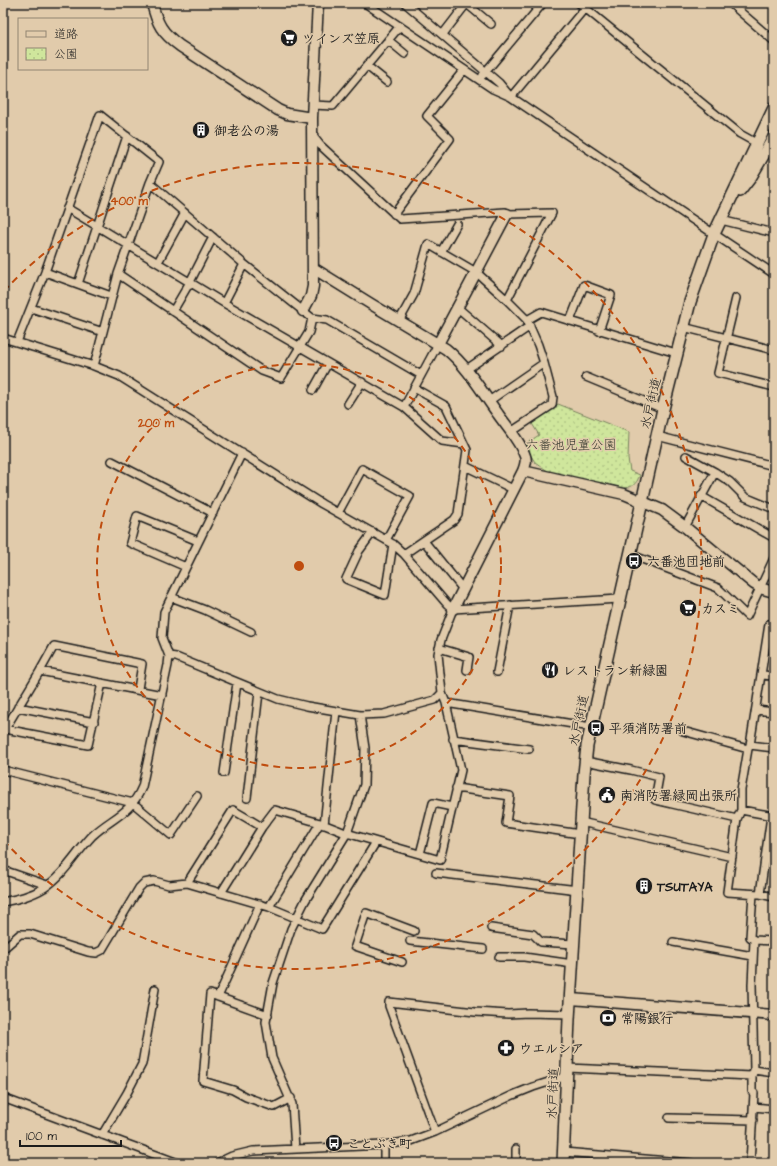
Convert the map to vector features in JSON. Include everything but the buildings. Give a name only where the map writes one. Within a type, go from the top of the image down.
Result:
[{"type":"main road","name":"水戸街道","points":[[564,1158],[567,1072],[580,834],[585,761],[591,727],[629,554],[676,353],[698,276],[714,234],[774,108]]},
{"type":"main road","name":"水戸街道","points":[[729,204],[750,178],[774,137]]},
{"type":"street","points":[[152,3],[160,27],[168,37],[180,46],[278,110],[287,114],[312,118]]},
{"type":"street","points":[[304,311],[311,296],[313,286],[312,118],[318,3]]},
{"type":"street","points":[[365,3],[493,89],[511,97],[774,274]]},
{"type":"street","points":[[405,3],[499,83],[511,97]]},
{"type":"street","points":[[443,34],[467,3],[491,24]]},
{"type":"street","points":[[480,79],[543,3]]},
{"type":"street","points":[[730,3],[774,41]]},
{"type":"street","points":[[511,97],[582,5],[740,134],[758,144]]},
{"type":"street","points":[[313,105],[333,106],[400,26]]},
{"type":"street","points":[[388,40],[405,54]]},
{"type":"street","points":[[367,66],[386,82]]},
{"type":"street","points":[[394,214],[450,139],[427,116],[464,70]]},
{"type":"street","points":[[17,342],[45,272],[100,115],[159,162],[150,183],[118,274],[111,296],[94,366]]},
{"type":"street","points":[[312,135],[320,145],[400,219],[505,212],[507,214],[552,213],[507,300]]},
{"type":"street","points":[[78,284],[127,136]]},
{"type":"street","points":[[150,183],[244,264],[312,318],[326,320],[421,375]]},
{"type":"street","points":[[67,208],[224,303],[404,407],[442,441],[464,444]]},
{"type":"street","points":[[158,262],[185,213]]},
{"type":"street","points":[[404,407],[507,214]]},
{"type":"street","points":[[721,220],[774,233]]},
{"type":"street","points":[[441,252],[457,224]]},
{"type":"street","points":[[173,311],[213,237]]},
{"type":"street","points":[[399,321],[414,294],[428,244],[476,272],[507,300],[529,323],[544,363],[553,397],[552,405],[511,432]]},
{"type":"street","points":[[224,303],[244,264]]},
{"type":"street","points":[[222,893],[262,827],[275,810],[376,842],[440,860],[461,770],[453,740],[446,703],[442,693],[438,654],[439,648],[462,588],[526,465],[526,457],[511,432],[455,356],[438,344],[313,268]]},
{"type":"street","points":[[45,272],[111,296]]},
{"type":"street","points":[[118,274],[262,372],[281,378],[309,332],[312,318]]},
{"type":"street","points":[[570,321],[584,285],[611,295],[599,331]]},
{"type":"street","points":[[736,298],[718,373],[774,388]]},
{"type":"street","points":[[31,308],[103,332]]},
{"type":"street","points":[[458,308],[502,346]]},
{"type":"street","points":[[466,370],[502,346],[541,312],[599,331],[676,353]]},
{"type":"street","points":[[683,327],[774,350]]},
{"type":"street","points":[[3,338],[94,366],[119,376],[338,513],[393,544],[404,554],[446,604],[453,609],[619,599]]},
{"type":"street","points":[[313,390],[328,363]]},
{"type":"street","points":[[489,401],[544,363]]},
{"type":"street","points":[[586,377],[663,409]]},
{"type":"street","points":[[348,404],[362,382]]},
{"type":"street","points":[[404,554],[454,520],[458,514],[467,450],[446,406],[414,388]]},
{"type":"street","points":[[657,436],[774,466]]},
{"type":"street","points":[[3,902],[30,895],[56,879],[93,836],[133,803],[142,787],[169,656],[162,630],[164,612],[242,453]]},
{"type":"street","points":[[686,456],[730,482],[745,497],[774,509]]},
{"type":"street","points":[[112,461],[213,513]]},
{"type":"street","points":[[465,466],[513,490]]},
{"type":"street","points":[[338,513],[362,469],[410,496],[386,540]]},
{"type":"street","points":[[524,471],[624,494],[642,503],[662,510],[685,526],[754,584],[763,590],[774,592]]},
{"type":"street","points":[[685,526],[715,472]]},
{"type":"street","points":[[701,496],[774,538]]},
{"type":"street","points":[[186,567],[130,543],[138,516],[198,541]]},
{"type":"street","points":[[373,532],[359,551],[346,579],[385,595],[393,544]]},
{"type":"street","points":[[424,541],[462,588]]},
{"type":"street","points":[[629,554],[718,588],[747,616],[774,558]]},
{"type":"street","points":[[171,597],[205,610],[251,632]]},
{"type":"street","points":[[497,672],[510,606]]},
{"type":"street","points":[[774,623],[769,624],[771,640],[762,675],[741,790],[741,810],[737,819],[727,892],[774,897]]},
{"type":"street","points":[[102,683],[88,745],[5,729],[54,646],[142,664],[138,689]]},
{"type":"street","points":[[439,648],[469,657],[467,670]]},
{"type":"street","points":[[169,656],[176,657],[259,692],[295,703],[360,715],[384,714],[435,700],[442,693]]},
{"type":"street","points":[[40,671],[138,689],[162,695]]},
{"type":"street","points":[[762,675],[774,676]]},
{"type":"street","points":[[224,773],[237,682]]},
{"type":"street","points":[[247,798],[259,692]]},
{"type":"street","points":[[446,703],[591,727]]},
{"type":"street","points":[[18,707],[94,722]]},
{"type":"street","points":[[756,710],[774,712]]},
{"type":"street","points":[[269,907],[322,824],[336,711]]},
{"type":"street","points":[[295,1149],[291,1098],[272,1058],[267,1029],[268,1015],[273,982],[296,918],[347,833],[364,785],[365,748],[360,715]]},
{"type":"street","points":[[683,731],[749,747],[774,748]]},
{"type":"street","points":[[453,740],[529,749]]},
{"type":"street","points":[[585,761],[659,777],[656,800],[737,819]]},
{"type":"street","points":[[3,770],[133,803],[171,835],[197,796]]},
{"type":"street","points":[[456,788],[510,796],[506,823],[580,834]]},
{"type":"street","points":[[420,854],[433,803],[452,807]]},
{"type":"street","points":[[187,883],[233,810],[262,827]]},
{"type":"street","points":[[741,810],[772,816],[756,894],[750,937],[754,940],[774,941]]},
{"type":"street","points":[[581,822],[732,857]]},
{"type":"street","points":[[3,949],[20,934],[30,934],[88,952],[96,953],[102,950],[139,888],[144,883],[154,881],[169,885],[187,883],[222,893],[269,907],[322,929],[376,842]]},
{"type":"street","points":[[3,870],[47,885]]},
{"type":"street","points":[[436,873],[578,890]]},
{"type":"street","points":[[218,996],[260,904]]},
{"type":"street","points":[[402,962],[355,946],[366,913],[414,931]]},
{"type":"street","points":[[491,928],[533,934],[541,942],[574,944]]},
{"type":"street","points":[[750,1163],[754,1107],[754,1094],[752,1091],[754,940]]},
{"type":"street","points":[[410,941],[483,948]]},
{"type":"street","points":[[673,942],[753,956]]},
{"type":"street","points":[[499,957],[524,958],[573,964]]},
{"type":"street","points":[[102,1135],[142,1064],[155,989]]},
{"type":"street","points":[[268,1015],[210,994],[203,1081],[233,1090],[246,1097],[274,1107],[291,1098]]},
{"type":"street","points":[[571,999],[754,1013],[774,1016]]},
{"type":"street","points":[[435,1132],[389,1006],[389,1002],[475,1012],[508,1014],[570,1014]]},
{"type":"street","points":[[217,1163],[232,1156],[253,1150],[384,1145],[411,1141],[435,1132],[513,1095],[567,1072],[774,1073]]},
{"type":"street","points":[[3,1098],[178,1163]]},
{"type":"street","points":[[754,1107],[774,1109]]},
{"type":"street","points":[[669,1118],[753,1120]]},
{"type":"street","points":[[384,1145],[384,1163]]},
{"type":"street","points":[[516,1149],[516,1163]]},
{"type":"street","points":[[564,1158],[691,1163]]},
{"type":"green space","name":"六番池児童公園","points":[[558,404],[629,432],[628,459],[630,471],[640,475],[635,484],[631,487],[621,488],[549,472],[535,462],[524,445],[539,435],[531,422]]},
{"type":"place","name":"ツインズ笠原","points":[[289,38]]},
{"type":"place","name":"御老公の湯","points":[[201,130]]},
{"type":"place","name":"六番池団地前","points":[[634,561]]},
{"type":"place","name":"カスミ","points":[[688,608]]},
{"type":"place","name":"レストラン新緑園","points":[[550,670]]},
{"type":"place","name":"平須消防署前","points":[[596,728]]},
{"type":"place","name":"南消防署緑岡出張所","points":[[607,795]]},
{"type":"place","name":"TSUTAYA","points":[[644,886]]},
{"type":"place","name":"常陽銀行","points":[[608,1018]]},
{"type":"place","name":"ウエルシア","points":[[506,1048]]},
{"type":"place","name":"ことぶき町","points":[[334,1143]]}]
